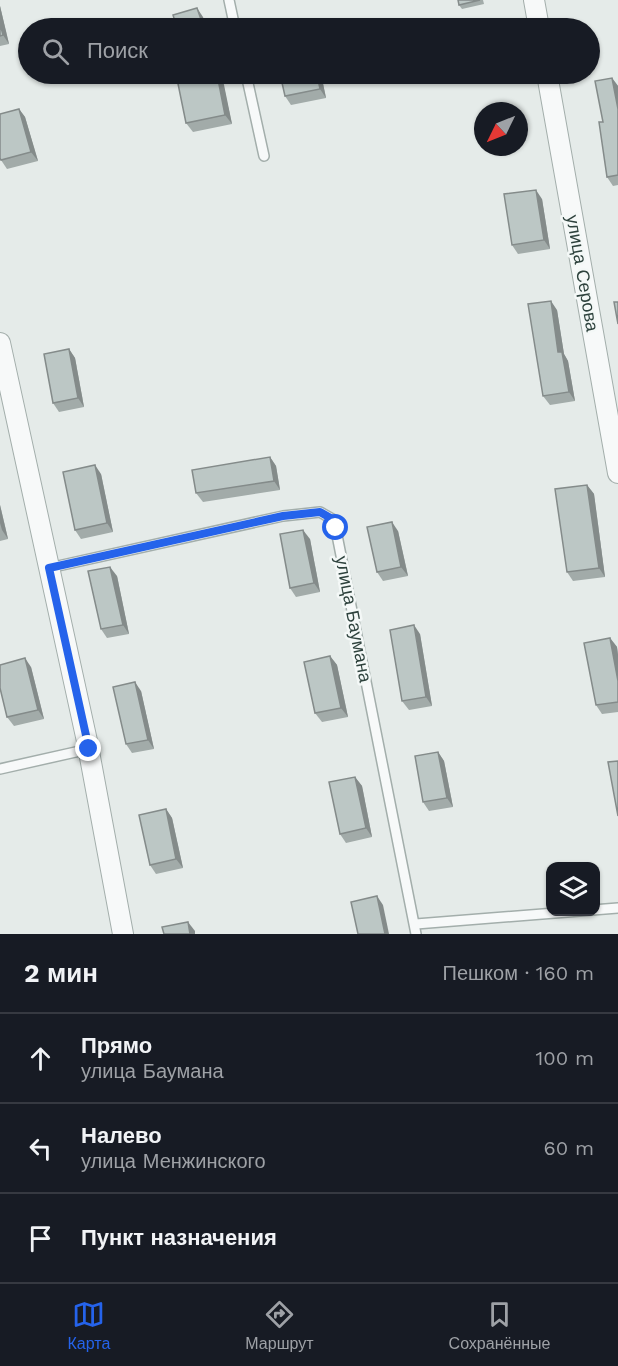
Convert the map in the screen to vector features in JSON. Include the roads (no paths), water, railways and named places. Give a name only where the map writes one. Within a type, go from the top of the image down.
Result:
[{"type":"street","points":[[534,0],[537,18]]},
{"type":"street","name":"улица Серова","points":[[549,84],[618,473]]},
{"type":"street","points":[[0,343],[89,749],[123,934]]},
{"type":"lane","points":[[229,0],[234,18]]},
{"type":"lane","points":[[248,84],[264,156]]},
{"type":"lane","name":"улица Баумана","points":[[49,568],[283,516],[320,512],[334,520],[416,924],[416,934]]},
{"type":"lane","points":[[0,769],[89,749]]},
{"type":"lane","points":[[416,924],[618,908]]}]
